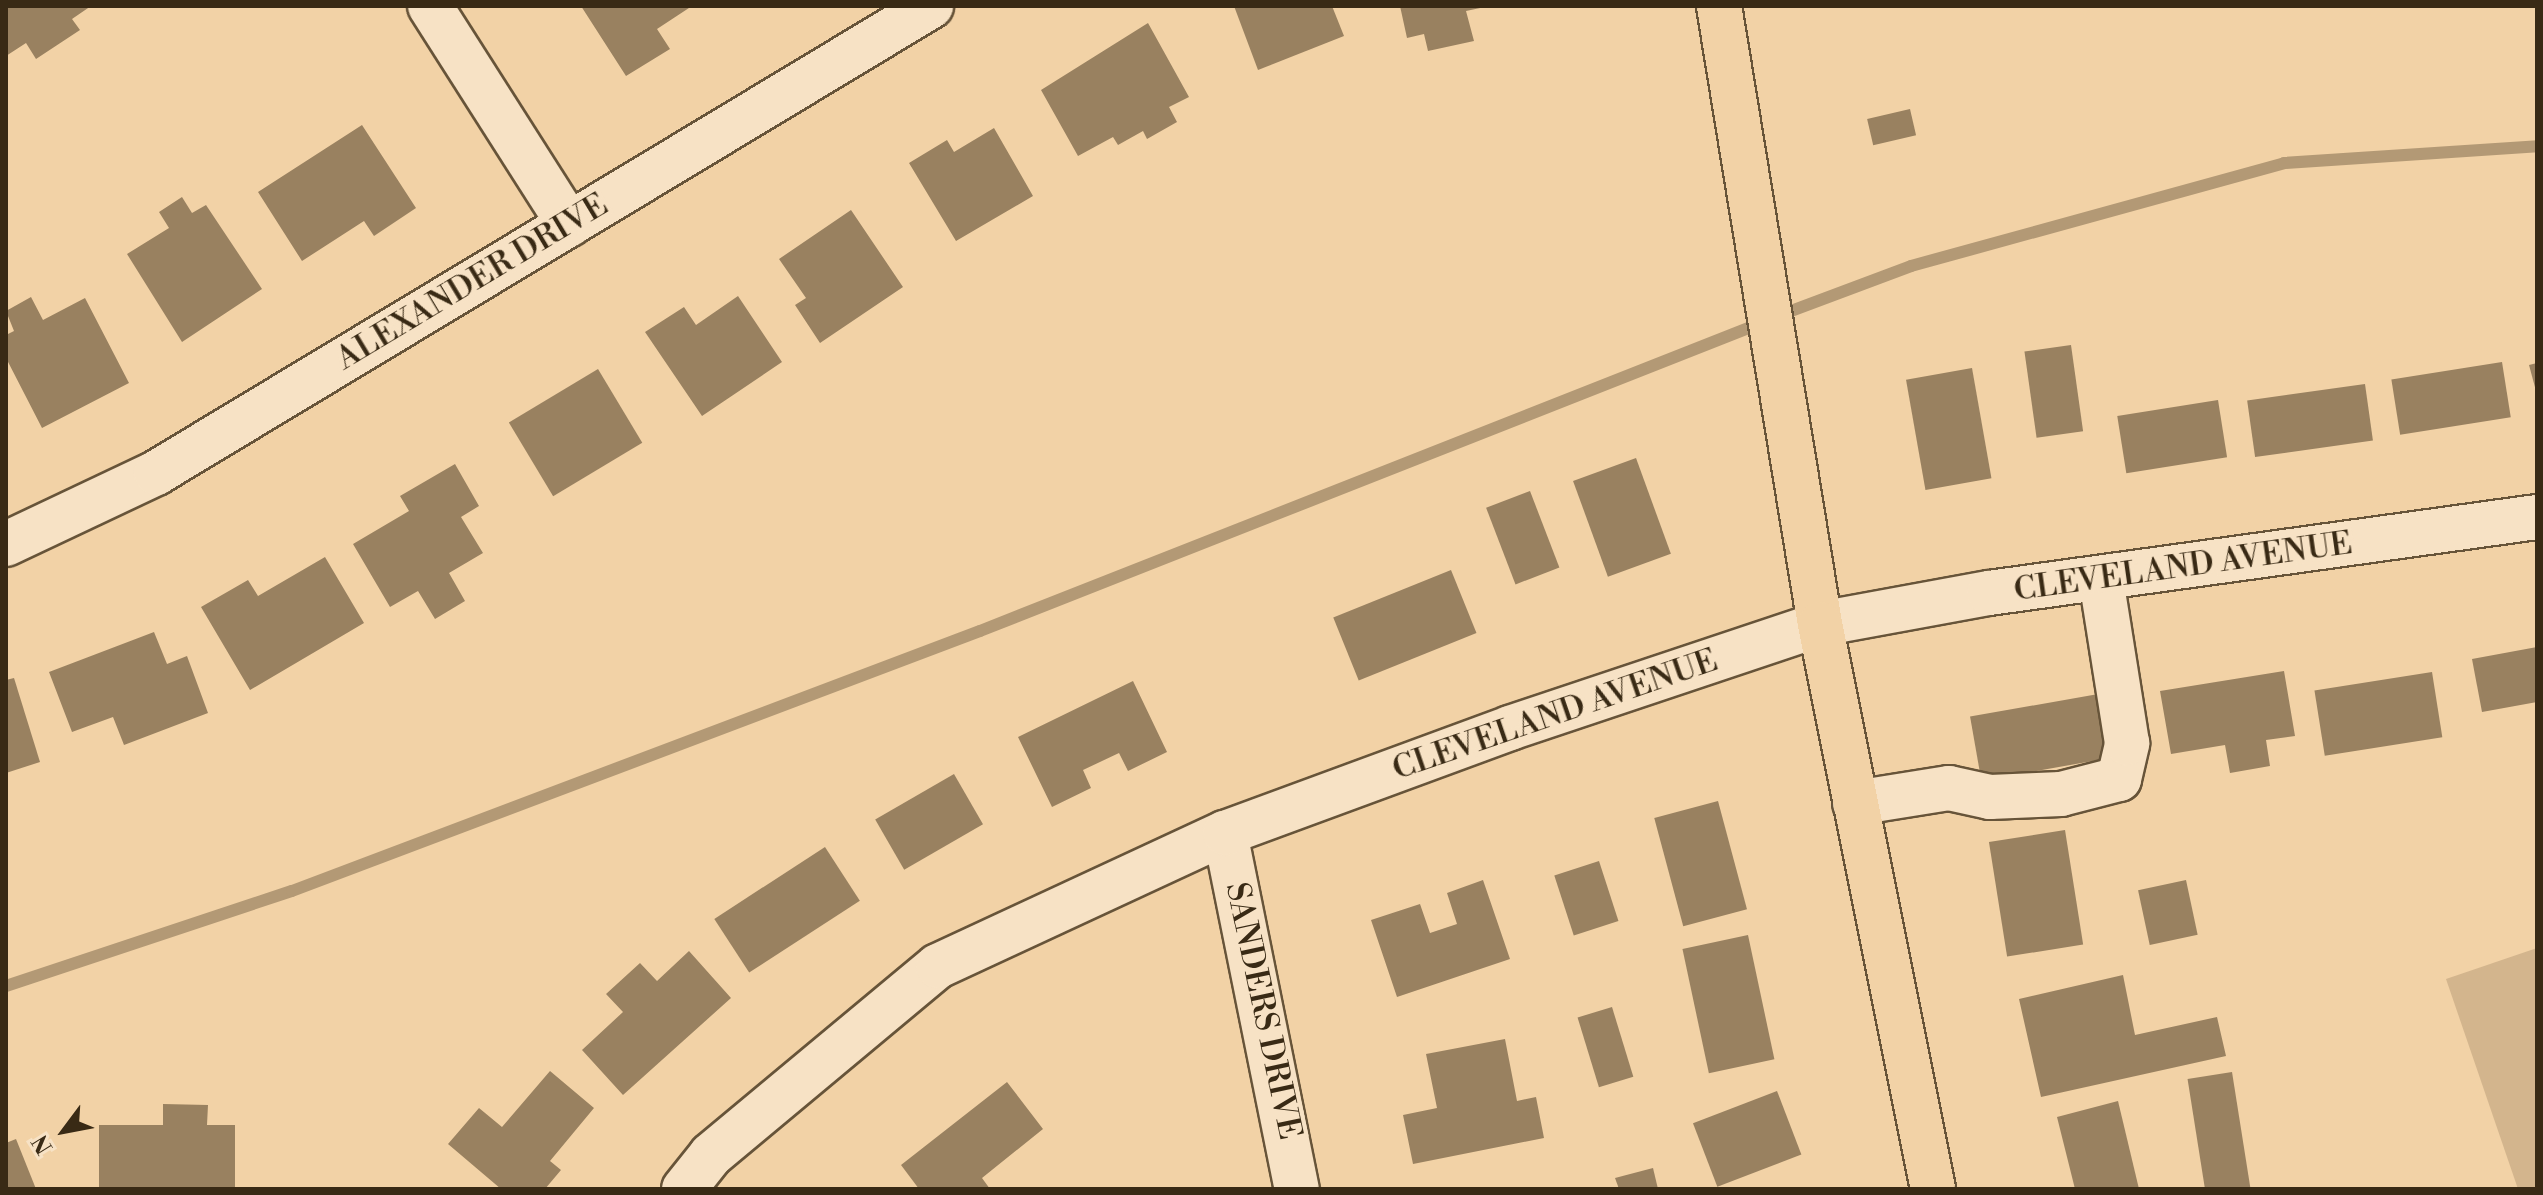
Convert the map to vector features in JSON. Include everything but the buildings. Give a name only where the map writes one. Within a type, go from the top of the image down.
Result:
[{"type":"main road","points":[[1719,6],[1764,257],[1820,624],[1933,1189]]},
{"type":"street","points":[[430,6],[569,224]]},
{"type":"street","name":"ALEXANDER DRIVE","points":[[6,544],[156,473],[931,6]]},
{"type":"street","name":"CLEVELAND AVENUE","points":[[684,1189],[711,1155],[938,966],[1225,833],[1820,624],[2101,578],[2537,517]]},
{"type":"street","points":[[1855,803],[1949,788],[1990,797],[2061,794],[2119,779],[2127,743],[2101,578]]},
{"type":"street","name":"SANDERS DRIVE","points":[[1225,833],[1297,1189]]},
{"type":"shaded area","points":[[2537,948],[2537,1189],[2518,1189],[2446,979]]},
{"type":"waterway","points":[[1778,316],[1911,266],[2284,163],[2537,146]]},
{"type":"waterway","points":[[6,986],[292,891],[980,631],[1761,323]]}]
